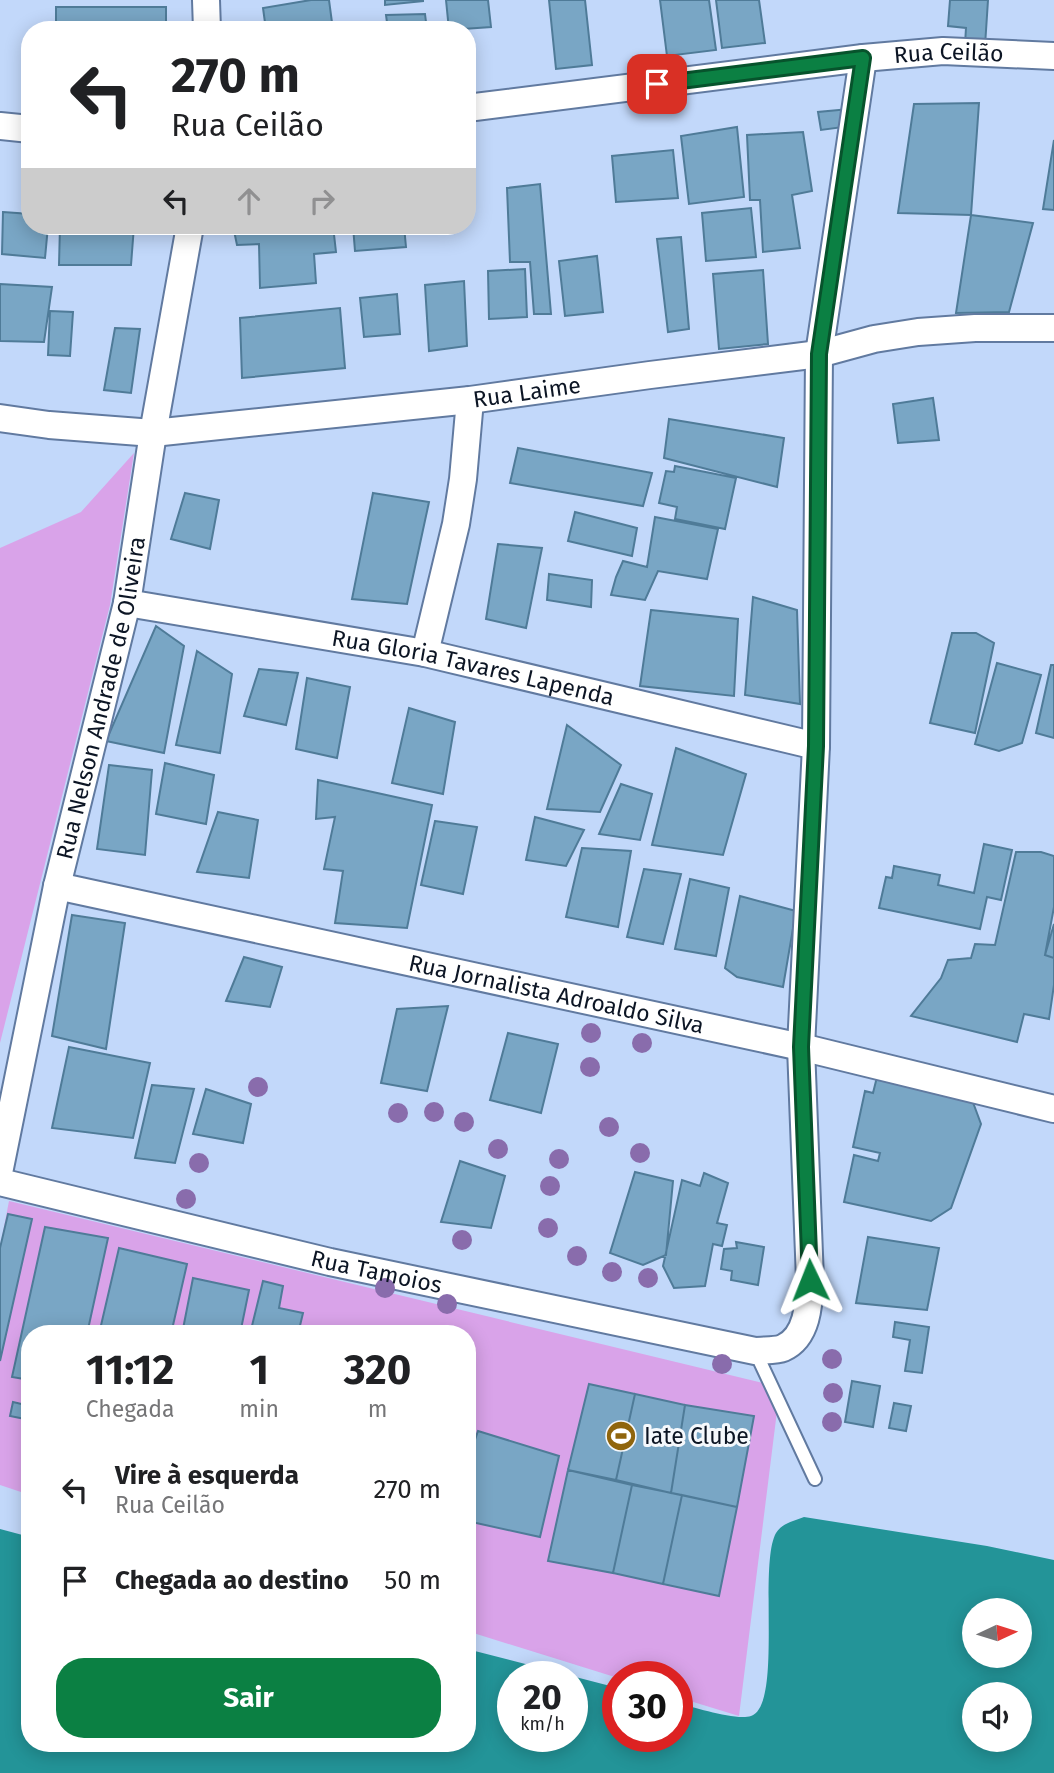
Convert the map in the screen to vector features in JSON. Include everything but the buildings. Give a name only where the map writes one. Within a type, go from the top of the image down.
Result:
[{"type":"street","points":[[206,0],[206,21]]},
{"type":"street","name":"Rua Ceilão","points":[[476,107],[863,58],[943,51],[1054,56]]},
{"type":"street","points":[[755,1351],[782,1348],[798,1335],[809,1312],[801,1047],[816,746],[819,354],[863,58]]},
{"type":"street","points":[[0,126],[21,128]]},
{"type":"street","name":"Rua Nelson Andrade de Oliveira","points":[[0,1168],[57,887],[127,603],[153,433],[188,235]]},
{"type":"street","name":"Rua Laime","points":[[0,418],[49,425],[153,433],[470,400],[650,374],[819,354],[918,332],[975,328],[1054,328]]},
{"type":"street","points":[[425,653],[456,524],[470,400]]},
{"type":"street","name":"Rua Gloria Tavares Lapenda","points":[[127,603],[425,653],[816,746]]},
{"type":"street","name":"Rua Jornalista Adroaldo Silva","points":[[57,887],[801,1047],[1054,1109]]},
{"type":"street","name":"Rua Tamoios","points":[[0,1182],[330,1262],[755,1351]]},
{"type":"lane","points":[[755,1351],[815,1479]]},
{"type":"shaded area","points":[[134,453],[110,605],[0,1043],[0,548],[81,512]]},
{"type":"shaded area","name":"Iate Clube","points":[[9,1201],[780,1387],[739,1716],[693,1702],[693,1661],[602,1661],[602,1673],[588,1669],[588,1661],[563,1661],[476,1634],[476,1325],[21,1325],[21,1492],[0,1485],[0,1247]]},
{"type":"shaded area","points":[[804,1517],[987,1546],[1054,1560],[1054,1773],[0,1773],[0,1529],[21,1535],[21,1752],[476,1752],[476,1651],[514,1661],[497,1661],[497,1752],[588,1752],[588,1680],[602,1684],[602,1752],[693,1752],[693,1707],[744,1717],[751,1716],[761,1706],[768,1662],[771,1550],[776,1533],[785,1525]]},
{"type":"place","name":"Iate Clube","points":[[621,1436]]},
{"type":"route","points":[[657,84],[863,58],[819,354],[816,746],[801,1047],[810,1280]]}]
